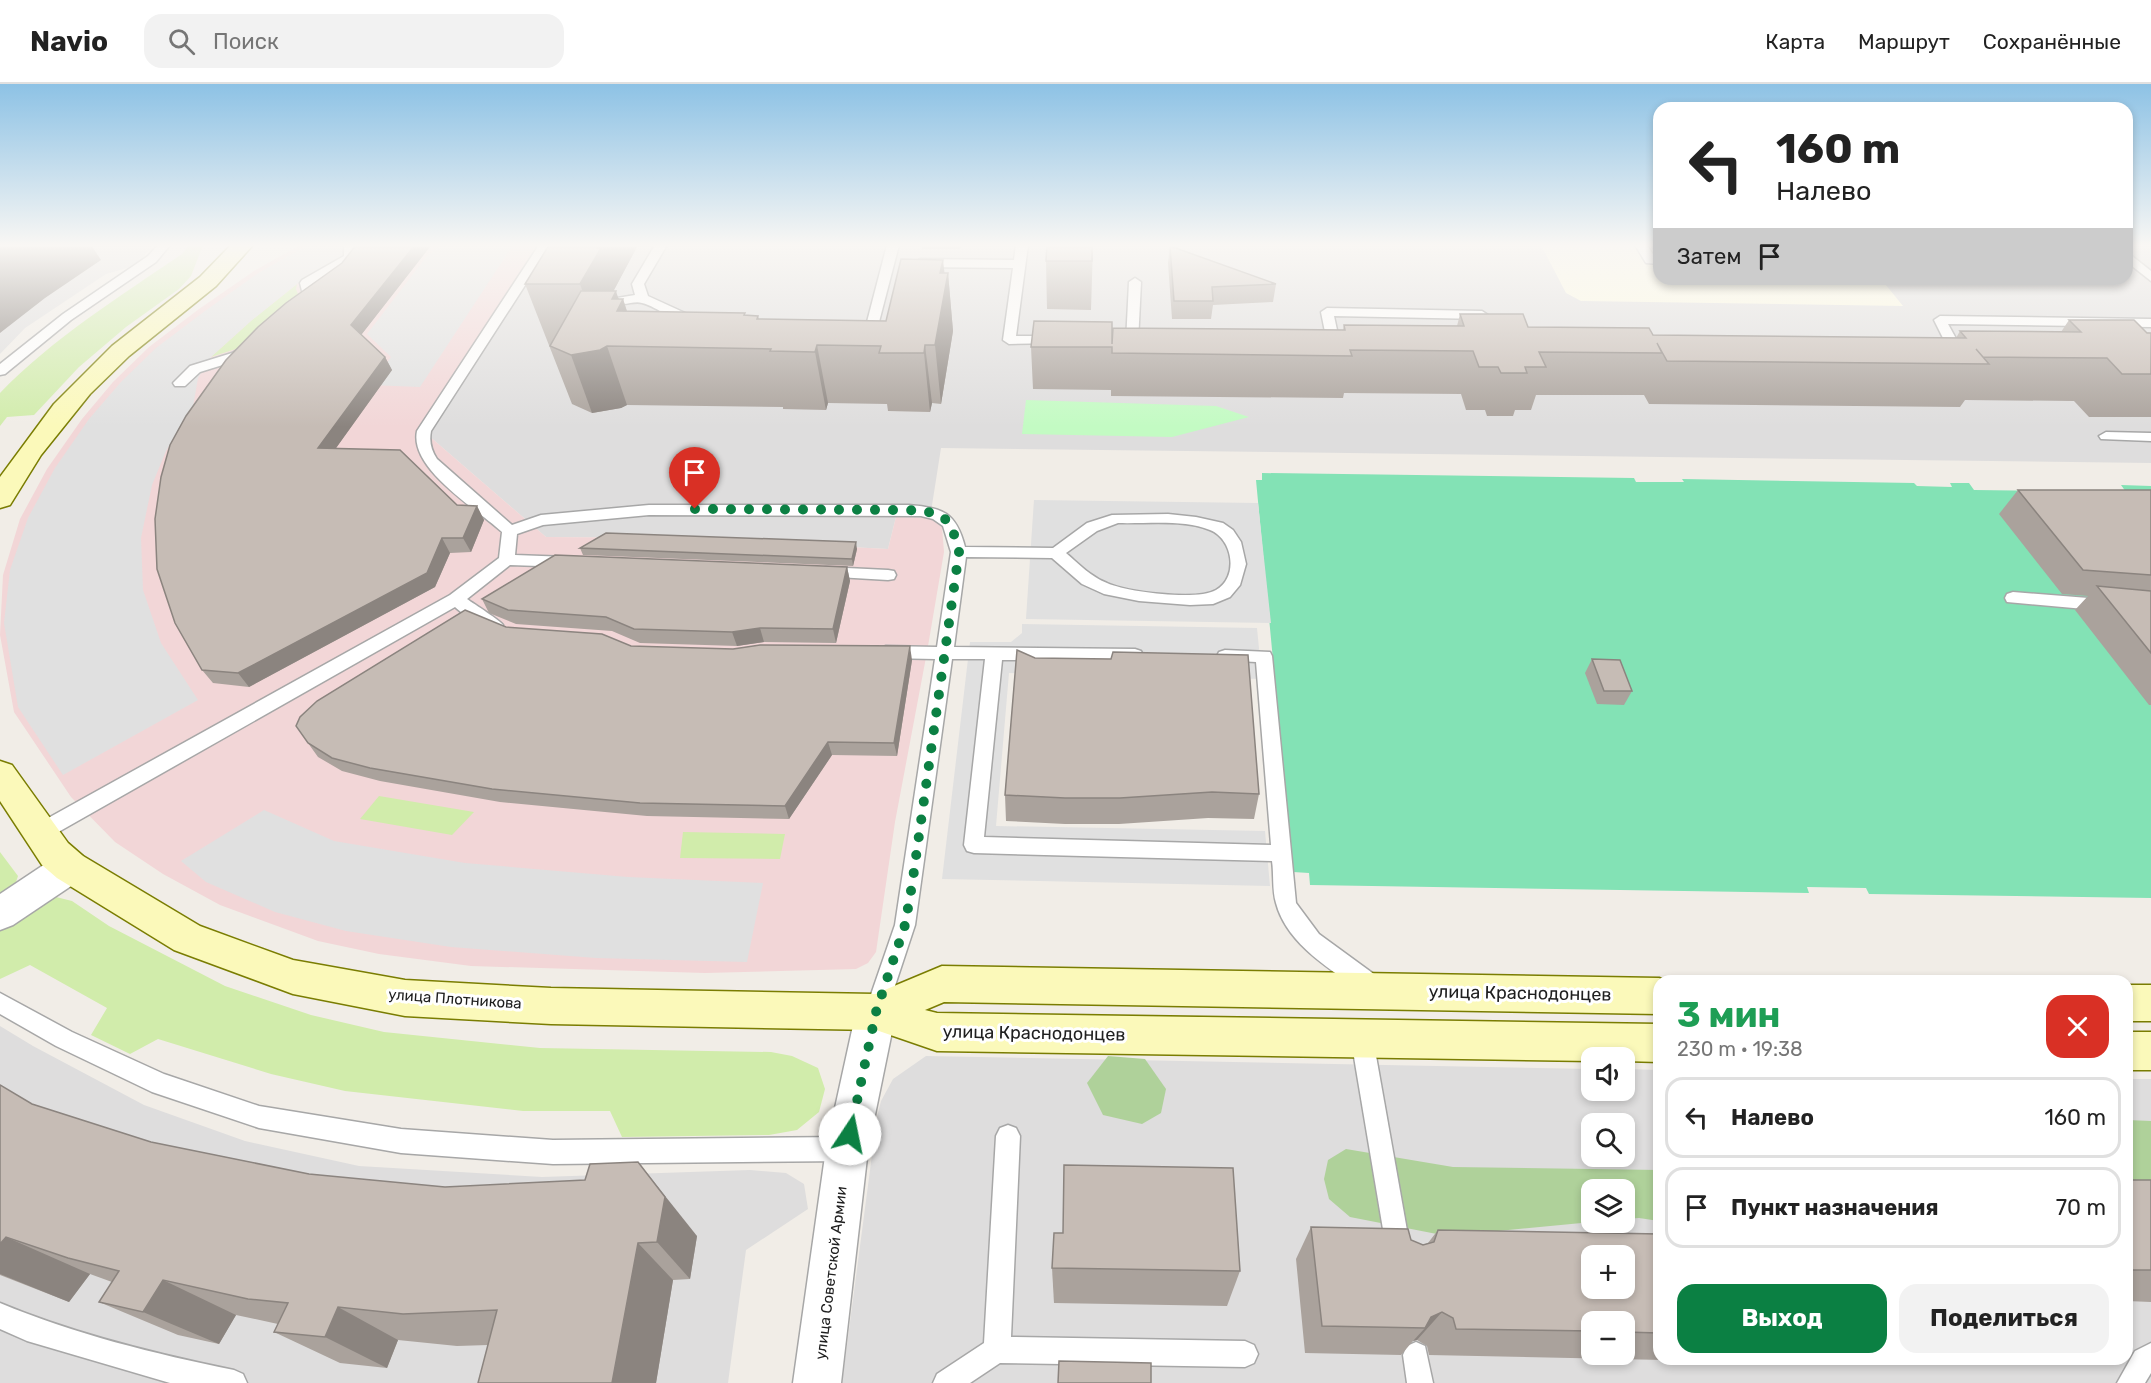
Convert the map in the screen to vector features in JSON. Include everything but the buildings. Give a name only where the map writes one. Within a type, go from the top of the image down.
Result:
[{"type":"main road","points":[[0,498],[36,440],[76,392],[144,332],[179,306]]},
{"type":"main road","name":"улица Плотникова","points":[[0,774],[39,833],[55,854],[70,867],[187,938],[293,977],[405,998],[551,1006],[876,1012]]},
{"type":"main road","name":"улица Краснодонцев","points":[[876,1012],[942,984],[1653,996]]},
{"type":"main road","points":[[2133,1003],[2151,1004]]},
{"type":"main road","name":"улица Краснодонцев","points":[[876,1012],[937,1032],[1653,1043]]},
{"type":"main road","points":[[2133,1050],[2151,1051]]},
{"type":"street","points":[[0,914],[70,867]]},
{"type":"street","name":"улица Советской Армии","points":[[817,1383],[847,1149],[876,1012]]},
{"type":"lane","points":[[0,371],[84,306]]},
{"type":"lane","points":[[510,531],[442,472],[426,455],[422,439],[424,431],[511,306]]},
{"type":"lane","points":[[659,306],[706,327]]},
{"type":"lane","points":[[852,355],[864,355],[883,306]]},
{"type":"lane","points":[[1014,306],[1009,340],[1065,341]]},
{"type":"lane","points":[[1132,343],[1134,306]]},
{"type":"lane","points":[[1312,349],[1339,344],[1327,312],[1494,315]]},
{"type":"lane","points":[[1935,356],[1958,355],[1940,320],[2151,323]]},
{"type":"lane","points":[[180,383],[195,369],[237,356],[254,341]]},
{"type":"lane","points":[[2106,436],[2151,437]]},
{"type":"lane","points":[[510,531],[541,520],[649,510],[909,510],[943,517],[952,525],[959,552],[1056,553],[1092,527],[1117,518],[1177,520],[1215,526],[1229,533],[1236,544],[1237,580],[1229,590],[1214,598],[1112,592],[1084,577],[1056,553]]},
{"type":"lane","points":[[507,560],[510,531]]},
{"type":"lane","name":"улица Советской Армии","points":[[876,1012],[905,925],[959,552]]},
{"type":"lane","points":[[39,833],[456,599],[507,560],[578,563]]},
{"type":"lane","points":[[805,572],[888,575]]},
{"type":"lane","points":[[2013,598],[2151,609]]},
{"type":"lane","points":[[456,599],[481,619],[513,632]]},
{"type":"lane","points":[[872,651],[1147,655]]},
{"type":"lane","points":[[994,654],[974,845],[1280,853]]},
{"type":"lane","points":[[1206,656],[1264,657],[1286,903],[1292,919],[1309,940],[1380,991]]},
{"type":"lane","points":[[0,1003],[64,1039],[160,1084],[260,1117],[402,1141],[553,1152],[847,1149]]},
{"type":"lane","points":[[1362,1038],[1400,1262]]},
{"type":"lane","points":[[996,1350],[1008,1136]]},
{"type":"lane","points":[[0,1316],[27,1328],[174,1371],[234,1383]]},
{"type":"lane","points":[[946,1383],[996,1350],[1245,1354]]},
{"type":"lane","points":[[1416,1355],[1420,1383]]},
{"type":"lane","points":[[2130,1383],[2144,1360],[2151,1356]]},
{"type":"shaded area","points":[[0,306],[59,306],[25,328],[0,354]]},
{"type":"shaded area","points":[[204,306],[499,306],[421,429],[546,537],[673,538],[888,549],[896,517],[930,518],[942,527],[944,552],[895,822],[876,952],[868,963],[856,969],[705,973],[471,966],[379,954],[318,941],[220,905],[163,874],[115,842],[71,797],[14,712],[0,635],[3,575],[20,519],[47,469],[82,419],[113,382],[149,347]]},
{"type":"shaded area","points":[[213,306],[270,306],[211,357],[198,378],[193,407],[166,451],[152,485],[141,538],[143,590],[161,643],[198,700],[63,775],[18,707],[4,623],[10,570],[28,518],[55,468],[89,419],[121,382],[156,348]]},
{"type":"shaded area","points":[[389,306],[473,306],[420,387],[370,385],[391,357],[367,334]]},
{"type":"shaded area","points":[[499,306],[2151,306],[2151,463],[941,448],[930,518],[896,517],[888,549],[673,538],[546,537],[421,429]]},
{"type":"shaded area","points":[[1034,500],[1258,503],[1271,623],[1026,619]]},
{"type":"shaded area","points":[[1022,624],[1257,628],[1262,679],[1009,673],[996,826],[1265,831],[1270,886],[942,879],[970,642],[1011,642],[1022,633]]},
{"type":"shaded area","points":[[264,810],[334,841],[465,863],[628,877],[763,883],[747,962],[596,958],[451,947],[346,931],[275,912],[206,882],[181,861]]},
{"type":"shaded area","points":[[0,1026],[144,1105],[245,1141],[359,1166],[542,1177],[750,1170],[786,1173],[804,1184],[808,1209],[746,1250],[728,1383],[0,1383]]},
{"type":"shaded area","points":[[926,1056],[1581,1069],[1581,1101],[1635,1101],[1635,1069],[1653,1070],[1653,1365],[2133,1365],[2133,1079],[2151,1079],[2151,1383],[842,1383],[881,1101],[893,1079]]},
{"type":"green space","points":[[107,306],[156,306],[126,327],[79,367],[34,415],[7,417],[0,426],[0,393],[42,354]]},
{"type":"green space","points":[[270,306],[292,306],[242,347],[211,357]]},
{"type":"green space","points":[[1026,400],[1216,406],[1249,417],[1172,437],[1022,434]]},
{"type":"green space","points":[[1262,473],[1634,478],[1636,482],[1684,482],[1682,479],[1914,483],[1917,486],[1952,487],[1950,483],[1969,483],[1974,490],[2126,492],[2121,485],[2151,486],[2151,898],[1869,894],[1866,888],[1807,887],[1809,893],[1310,885],[1309,873],[1293,872],[1256,480],[1262,480]]},
{"type":"green space","points":[[379,796],[474,812],[452,835],[360,819]]},
{"type":"green space","points":[[683,832],[785,834],[780,859],[680,858]]},
{"type":"green space","points":[[0,852],[18,876],[15,885],[0,893]]},
{"type":"green space","points":[[56,897],[72,901],[109,926],[225,986],[311,1015],[384,1032],[540,1048],[771,1052],[792,1056],[818,1068],[825,1089],[819,1112],[797,1130],[769,1135],[622,1137],[610,1111],[523,1111],[345,1091],[271,1074],[158,1039],[130,1054],[91,1035],[107,1008],[30,965],[0,979],[0,929],[38,904]]},
{"type":"green space","points":[[1108,1056],[1145,1059],[1166,1089],[1161,1113],[1142,1124],[1103,1115],[1087,1083]]},
{"type":"green space","points":[[2133,1120],[2151,1121],[2151,1196],[2133,1195]]},
{"type":"green space","points":[[1346,1149],[1453,1167],[1653,1170],[1653,1220],[1635,1218],[1635,1179],[1581,1179],[1581,1223],[1447,1236],[1350,1217],[1329,1199],[1324,1179],[1328,1160]]},
{"type":"route","points":[[695,509],[927,512],[943,517],[952,525],[959,552],[905,925],[876,1012],[850,1134]]}]
